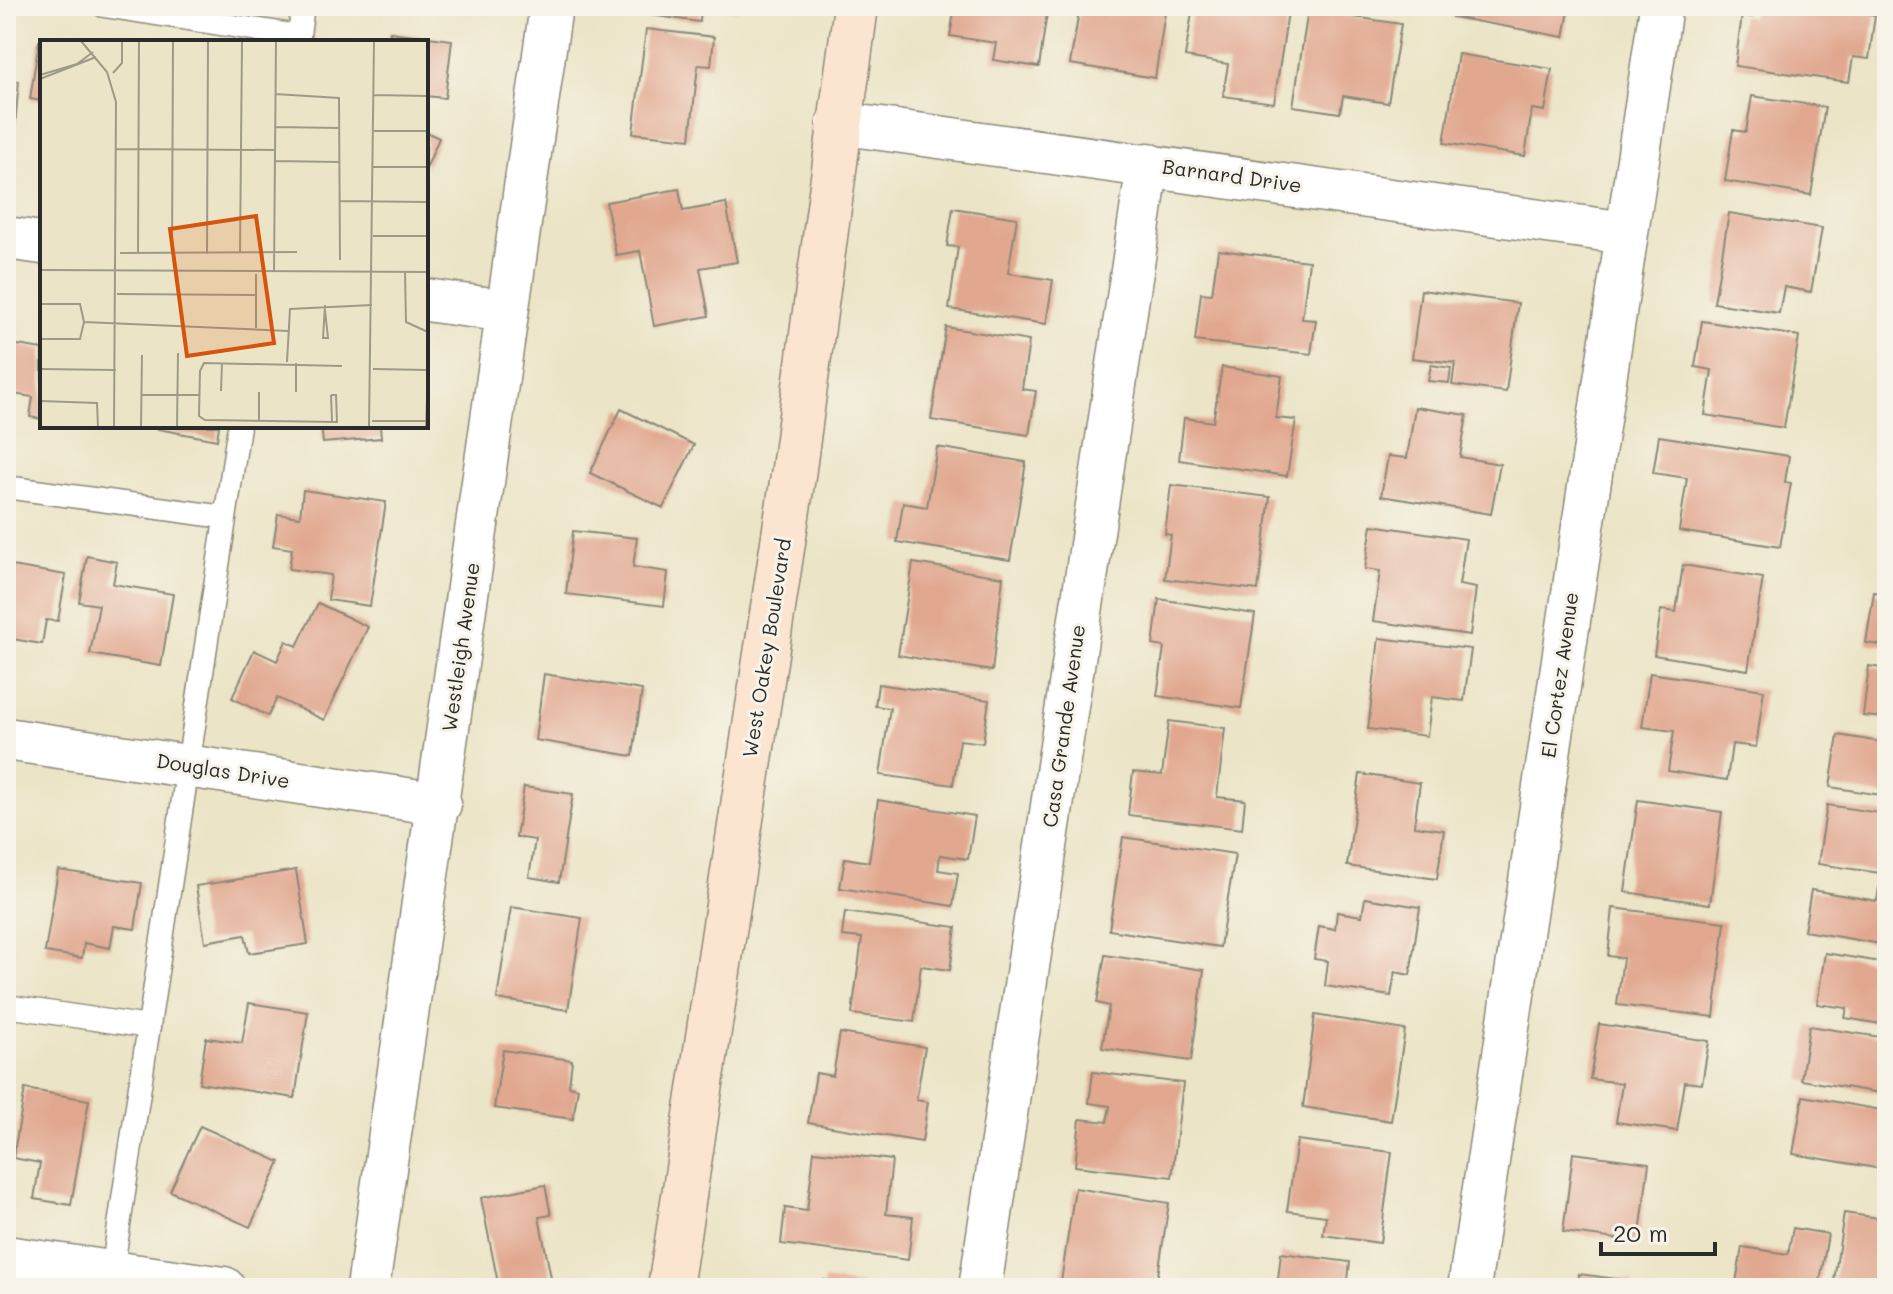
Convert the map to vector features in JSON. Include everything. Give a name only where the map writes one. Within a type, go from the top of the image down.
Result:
[{"type":"main road","name":"West Oakey Boulevard","points":[[670,1288],[793,476],[856,6]]},
{"type":"street","name":"Westleigh Avenue","points":[[368,1288],[440,804],[506,311],[551,6]]},
{"type":"street","name":"El Cortez Avenue","points":[[1469,1288],[1650,62],[1661,6]]},
{"type":"street","name":"Barnard Drive","points":[[838,123],[1626,233]]},
{"type":"street","name":"Casa Grande Avenue","points":[[980,1288],[1148,164]]},
{"type":"street","points":[[6,238],[40,243]]},
{"type":"street","points":[[428,300],[506,311]]},
{"type":"street","name":"Douglas Drive","points":[[6,739],[440,804]]},
{"type":"street","points":[[6,1257],[111,1280],[224,1288]]},
{"type":"lane","points":[[104,6],[299,39],[303,6]]},
{"type":"lane","points":[[111,1280],[239,428]]},
{"type":"lane","points":[[6,487],[224,517]]},
{"type":"lane","points":[[6,1006],[149,1027]]},
{"type":"building","points":[[643,6],[701,6],[700,22],[642,14]]},
{"type":"building","points":[[713,6],[738,6],[737,11]]},
{"type":"building","points":[[955,6],[1048,6],[1039,67],[993,60],[996,43],[950,36]]},
{"type":"building","points":[[1080,6],[1166,6],[1155,78],[1070,64]]},
{"type":"building","points":[[1193,6],[1250,6],[1288,12],[1274,103],[1223,96],[1228,64],[1185,57]]},
{"type":"building","points":[[1454,6],[1570,6],[1564,37],[1452,17]]},
{"type":"building","points":[[1754,6],[1860,6],[1859,12],[1875,15],[1869,59],[1853,57],[1849,82],[1735,66],[1742,15],[1752,17]]},
{"type":"building","points":[[1308,10],[1401,24],[1388,103],[1343,96],[1340,113],[1293,106]]},
{"type":"building","points":[[646,29],[714,37],[711,66],[698,65],[690,139],[633,133]]},
{"type":"building","points":[[390,32],[452,40],[445,98],[428,96],[428,40],[388,40]]},
{"type":"building","points":[[39,41],[40,41],[40,101],[30,99]]},
{"type":"building","points":[[1458,54],[1552,69],[1545,111],[1532,109],[1525,156],[1444,143]]},
{"type":"building","points":[[6,79],[19,81],[15,125],[6,124]]},
{"type":"building","points":[[1752,96],[1825,107],[1811,195],[1725,181],[1733,130],[1746,132]]},
{"type":"building","points":[[428,133],[439,138],[428,164]]},
{"type":"building","points":[[679,189],[683,211],[726,203],[737,262],[700,268],[709,316],[654,326],[640,251],[616,255],[606,202]]},
{"type":"building","points":[[953,208],[1017,218],[1008,273],[1053,280],[1046,324],[949,309],[958,247],[947,246]]},
{"type":"building","points":[[1729,213],[1822,228],[1811,292],[1784,287],[1779,313],[1714,303]]},
{"type":"building","points":[[1218,250],[1309,261],[1302,319],[1316,320],[1311,354],[1195,341],[1201,293],[1212,294]]},
{"type":"building","points":[[1421,290],[1518,303],[1506,392],[1452,385],[1455,363],[1412,358]]},
{"type":"building","points":[[1702,321],[1799,336],[1784,428],[1705,415],[1712,370],[1695,367]]},
{"type":"building","points":[[946,327],[1029,341],[1022,389],[1036,391],[1029,435],[931,420]]},
{"type":"building","points":[[6,343],[40,349],[40,419],[30,417],[33,397],[6,393]]},
{"type":"building","points":[[1431,365],[1451,368],[1449,383],[1428,381]]},
{"type":"building","points":[[1222,367],[1282,376],[1276,418],[1296,420],[1287,476],[1179,460],[1184,418],[1213,422]]},
{"type":"building","points":[[1415,407],[1467,415],[1460,457],[1500,464],[1491,514],[1381,496],[1388,456],[1407,458]]},
{"type":"building","points":[[621,409],[694,445],[663,508],[590,473]]},
{"type":"building","points":[[153,428],[219,428],[217,440]]},
{"type":"building","points":[[321,428],[380,428],[381,438],[323,443]]},
{"type":"building","points":[[1659,436],[1789,456],[1785,482],[1791,483],[1780,547],[1679,531],[1687,478],[1653,473]]},
{"type":"building","points":[[937,447],[1026,462],[1010,560],[897,542],[903,503],[927,507]]},
{"type":"building","points":[[1171,485],[1270,497],[1258,590],[1165,579],[1171,535],[1165,534]]},
{"type":"building","points":[[303,490],[386,502],[370,606],[328,600],[331,575],[289,569],[292,549],[273,546],[278,514],[300,517]]},
{"type":"building","points":[[1372,525],[1466,539],[1459,585],[1476,588],[1470,635],[1373,621],[1380,571],[1365,569]]},
{"type":"building","points":[[573,531],[637,538],[633,567],[668,572],[664,606],[566,594]]},
{"type":"building","points":[[87,556],[117,562],[113,584],[173,594],[161,666],[90,654],[99,605],[79,602]]},
{"type":"building","points":[[913,563],[1003,577],[992,671],[898,655]]},
{"type":"building","points":[[6,565],[66,575],[58,621],[46,620],[42,644],[6,638]]},
{"type":"building","points":[[1683,565],[1763,578],[1748,670],[1654,655],[1661,610],[1676,612]]},
{"type":"building","points":[[1874,592],[1887,594],[1887,646],[1866,643]]},
{"type":"building","points":[[1159,599],[1255,614],[1241,708],[1157,696],[1164,647],[1153,645]]},
{"type":"building","points":[[318,603],[368,627],[324,720],[277,698],[268,716],[232,698],[254,650],[277,661],[286,641],[297,646]]},
{"type":"building","points":[[1379,638],[1471,649],[1464,701],[1432,697],[1427,736],[1368,729]]},
{"type":"building","points":[[1869,666],[1887,669],[1887,718],[1863,716]]},
{"type":"building","points":[[1650,673],[1764,690],[1756,747],[1732,744],[1727,780],[1668,771],[1674,731],[1642,727]]},
{"type":"building","points":[[544,674],[642,690],[633,756],[535,740]]},
{"type":"building","points":[[878,684],[989,700],[983,743],[960,740],[953,785],[880,775],[890,708],[875,706]]},
{"type":"building","points":[[1169,721],[1225,728],[1217,797],[1245,800],[1242,829],[1128,815],[1133,772],[1162,775]]},
{"type":"building","points":[[1838,735],[1887,743],[1887,796],[1830,787]]},
{"type":"building","points":[[1360,774],[1420,783],[1414,826],[1444,830],[1437,879],[1347,866]]},
{"type":"building","points":[[524,787],[573,794],[559,882],[529,877],[535,840],[516,837]]},
{"type":"building","points":[[878,800],[975,816],[968,859],[940,855],[938,870],[958,873],[953,906],[840,888],[845,858],[869,862]]},
{"type":"building","points":[[1638,800],[1722,812],[1710,904],[1625,892]]},
{"type":"building","points":[[1827,805],[1887,814],[1887,874],[1818,864]]},
{"type":"building","points":[[1123,837],[1235,854],[1220,947],[1109,930]]},
{"type":"building","points":[[58,870],[142,883],[135,929],[114,926],[110,948],[84,943],[82,958],[45,952]]},
{"type":"building","points":[[296,870],[308,944],[249,953],[245,935],[205,942],[196,886]]},
{"type":"building","points":[[1879,887],[1887,888],[1887,945],[1804,931],[1811,890],[1877,901]]},
{"type":"building","points":[[1365,898],[1420,907],[1410,975],[1395,972],[1391,996],[1325,986],[1328,961],[1314,959],[1319,926],[1335,929],[1337,912],[1362,916]]},
{"type":"building","points":[[511,907],[582,918],[568,1010],[497,999]]},
{"type":"building","points":[[1613,908],[1725,922],[1714,1017],[1617,1005],[1623,958],[1608,956]]},
{"type":"building","points":[[845,912],[956,927],[950,970],[921,966],[914,1022],[852,1014],[862,938],[842,936]]},
{"type":"building","points":[[1825,953],[1887,963],[1887,1025],[1845,1018],[1847,1008],[1817,1004]]},
{"type":"building","points":[[1105,955],[1204,970],[1191,1061],[1102,1048],[1109,1006],[1097,1003]]},
{"type":"building","points":[[249,1003],[308,1012],[295,1098],[199,1083],[206,1038],[242,1043]]},
{"type":"building","points":[[1315,1015],[1405,1030],[1391,1121],[1303,1107]]},
{"type":"building","points":[[1599,1024],[1709,1041],[1702,1084],[1685,1082],[1677,1131],[1616,1122],[1622,1083],[1590,1079]]},
{"type":"building","points":[[1809,1026],[1887,1038],[1887,1094],[1801,1080]]},
{"type":"building","points":[[840,1033],[925,1047],[916,1100],[928,1102],[922,1142],[808,1123],[816,1073],[833,1076]]},
{"type":"building","points":[[503,1050],[572,1060],[569,1086],[578,1088],[573,1119],[494,1108]]},
{"type":"building","points":[[1093,1072],[1183,1083],[1172,1177],[1075,1166],[1080,1119],[1107,1122],[1110,1106],[1089,1103]]},
{"type":"building","points":[[25,1089],[89,1100],[71,1205],[34,1199],[40,1163],[13,1158]]},
{"type":"building","points":[[1803,1096],[1887,1111],[1887,1155],[1882,1169],[1793,1154]]},
{"type":"building","points":[[200,1126],[280,1162],[250,1227],[170,1191]]},
{"type":"building","points":[[1297,1140],[1392,1152],[1380,1243],[1323,1235],[1326,1216],[1287,1211]]},
{"type":"building","points":[[814,1151],[892,1160],[886,1214],[913,1217],[908,1260],[781,1244],[785,1208],[807,1211]]},
{"type":"building","points":[[1573,1153],[1649,1163],[1639,1242],[1563,1232]]},
{"type":"building","points":[[545,1185],[551,1215],[539,1217],[553,1288],[499,1288],[481,1198]]},
{"type":"building","points":[[1075,1188],[1169,1203],[1156,1288],[1103,1288],[1061,1282]]},
{"type":"building","points":[[1844,1213],[1887,1219],[1887,1288],[1833,1288]]},
{"type":"building","points":[[1793,1228],[1828,1234],[1819,1288],[1735,1288],[1742,1247],[1788,1254]]},
{"type":"building","points":[[1281,1253],[1350,1262],[1347,1288],[1277,1288]]},
{"type":"building","points":[[1579,1274],[1632,1281],[1631,1288],[1578,1288]]},
{"type":"building","points":[[824,1280],[866,1286],[866,1288],[823,1288]]}]
